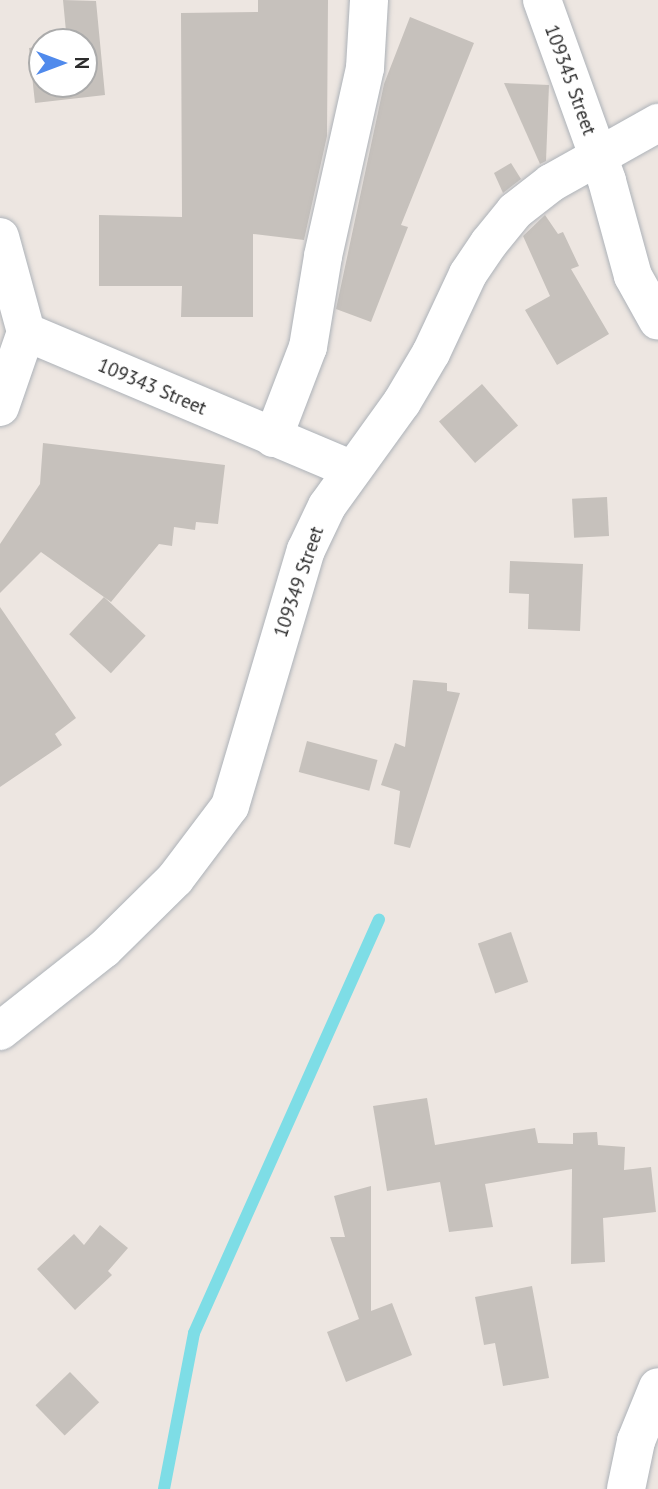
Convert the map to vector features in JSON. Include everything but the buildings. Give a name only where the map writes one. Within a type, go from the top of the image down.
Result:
[{"type":"street","points":[[273,438],[308,347],[323,256],[365,68],[369,0]]},
{"type":"street","name":"109345 Street","points":[[542,0],[599,160],[633,276],[658,321]]},
{"type":"street","name":"109349 Street","points":[[0,1031],[104,949],[175,879],[230,806],[306,550],[327,506],[408,393],[468,274],[489,243],[514,211],[551,183],[599,160],[658,123]]},
{"type":"street","points":[[0,237],[26,332],[0,407]]},
{"type":"street","name":"109343 Street","points":[[26,332],[352,470]]},
{"type":"street","points":[[626,1489],[636,1441],[658,1387]]},
{"type":"waterway","points":[[164,1489],[194,1333],[379,920]]}]
